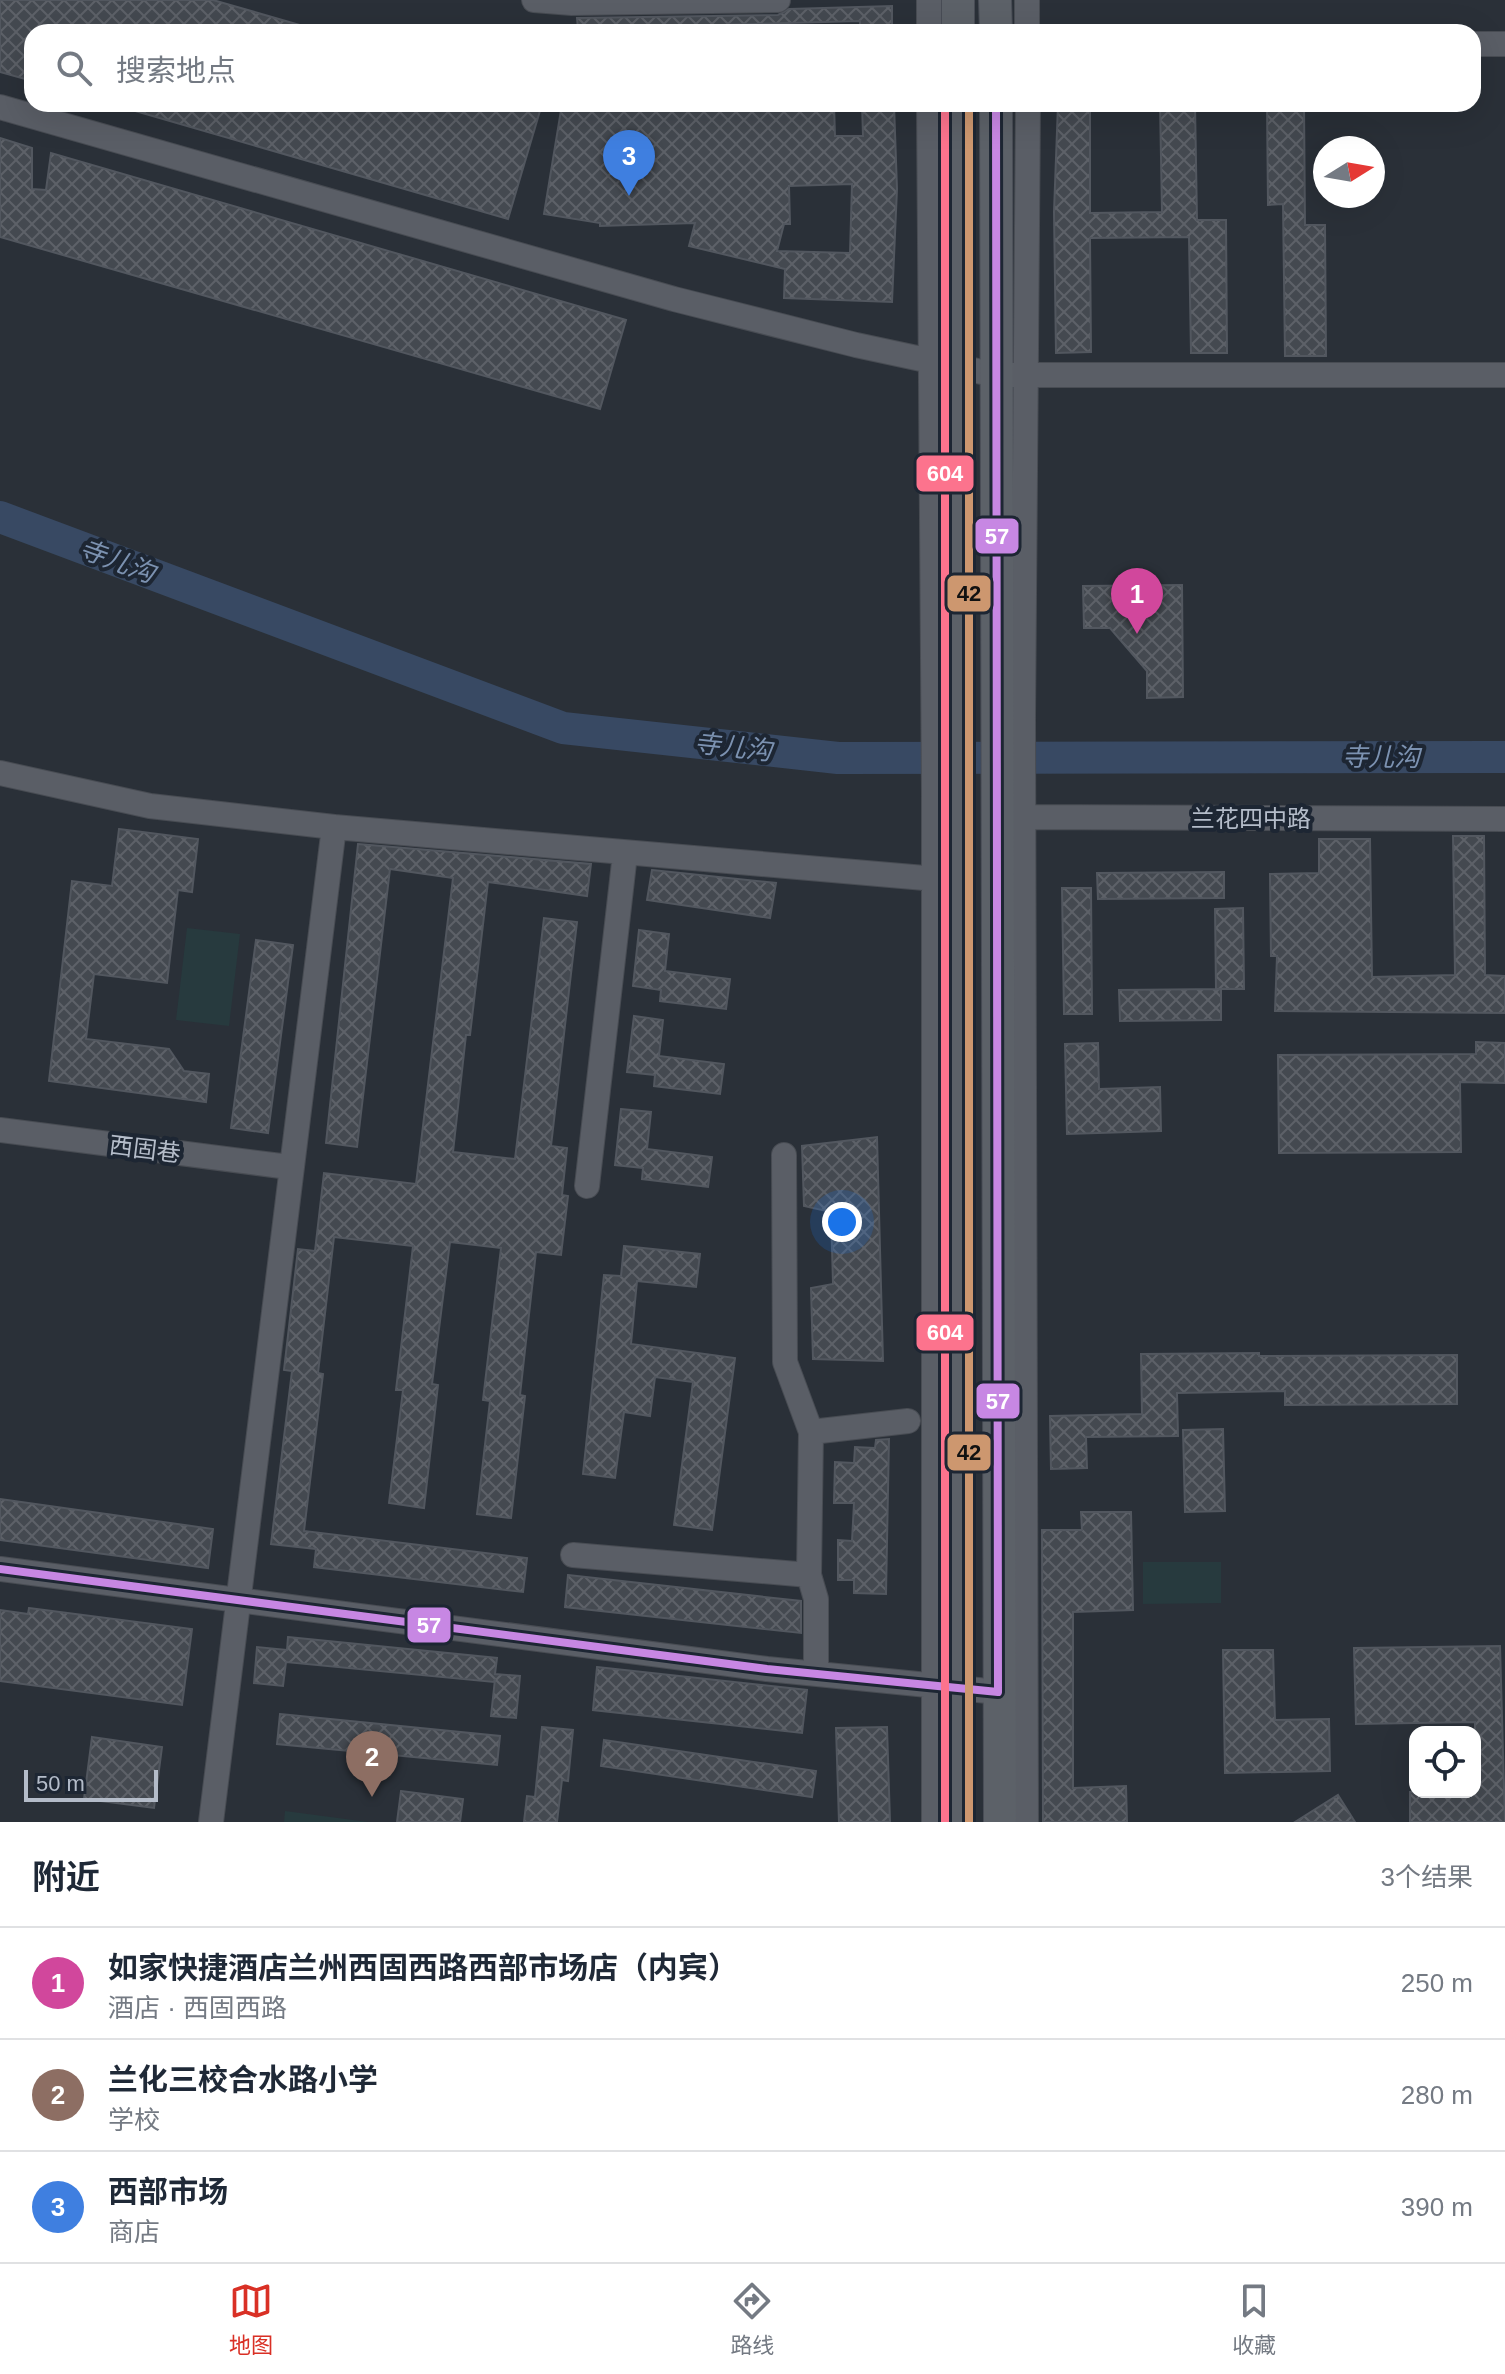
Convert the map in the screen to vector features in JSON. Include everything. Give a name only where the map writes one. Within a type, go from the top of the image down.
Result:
[{"type":"main road","points":[[958,0],[958,24]]},
{"type":"main road","points":[[995,0],[996,24]]},
{"type":"main road","points":[[957,112],[943,364],[947,1689],[957,1822]]},
{"type":"main road","points":[[996,112],[996,375],[1011,808],[998,1692],[1000,1822]]},
{"type":"street","points":[[534,0],[778,0]]},
{"type":"street","points":[[929,0],[929,24]]},
{"type":"street","points":[[1027,0],[1027,24]]},
{"type":"street","points":[[1481,44],[1505,44]]},
{"type":"street","points":[[0,107],[674,299],[996,375],[1505,375]]},
{"type":"street","points":[[929,112],[943,364]]},
{"type":"street","points":[[1010,718],[1028,375],[1028,112]]},
{"type":"street","points":[[0,773],[150,806],[334,827],[946,880]]},
{"type":"street","points":[[1011,808],[1026,1822]]},
{"type":"street","name":"兰花四中路","points":[[1011,808],[1505,819]]},
{"type":"street","points":[[211,1822],[289,1167],[334,827]]},
{"type":"street","points":[[587,1186],[625,854]]},
{"type":"street","name":"西固巷","points":[[0,1130],[289,1167]]},
{"type":"street","points":[[784,1155],[785,1362],[811,1432],[809,1575],[816,1599],[816,1674]]},
{"type":"street","points":[[811,1432],[908,1421]]},
{"type":"street","points":[[573,1555],[809,1575]]},
{"type":"street","points":[[0,1569],[816,1674],[998,1692]]},
{"type":"street","points":[[934,1822],[947,1689]]},
{"type":"green space","points":[[187,928],[240,934],[229,1026],[176,1020]]},
{"type":"green space","points":[[1143,1562],[1221,1562],[1221,1603],[1143,1604]]},
{"type":"green space","points":[[285,1811],[368,1822],[284,1822]]},
{"type":"building","points":[[0,0],[213,0],[296,24],[24,24],[24,79],[0,72]]},
{"type":"building","points":[[892,6],[892,24],[860,24],[860,21],[578,24],[577,18],[778,15],[789,9]]},
{"type":"building","points":[[139,112],[540,112],[508,219]]},
{"type":"building","points":[[561,112],[834,112],[835,136],[863,136],[862,112],[894,112],[897,189],[892,302],[784,298],[785,269],[689,246],[695,223],[600,226],[600,223],[544,214]],"holes":[[[852,184],[850,253],[777,251],[784,224],[790,224],[789,186]]]},
{"type":"building","points":[[1058,112],[1090,112],[1090,213],[1162,212],[1160,112],[1195,112],[1197,220],[1226,220],[1227,353],[1191,353],[1189,237],[1090,238],[1091,352],[1056,353],[1054,212]]},
{"type":"building","points":[[1267,112],[1304,112],[1305,225],[1325,225],[1326,356],[1285,356],[1283,204],[1268,205]]},
{"type":"building","points":[[0,138],[32,148],[32,189],[46,190],[51,153],[626,320],[600,409],[0,237]]},
{"type":"building","points":[[1182,585],[1183,697],[1147,698],[1147,671],[1110,628],[1084,628],[1083,586]]},
{"type":"building","points":[[119,829],[198,839],[192,892],[178,890],[167,983],[94,974],[86,1039],[169,1049],[184,1071],[209,1074],[206,1102],[49,1081],[72,881],[112,886]]},
{"type":"building","points":[[1453,836],[1484,836],[1485,975],[1505,976],[1505,1013],[1275,1011],[1277,956],[1271,956],[1270,874],[1319,873],[1319,839],[1370,839],[1372,977],[1455,975]]},
{"type":"building","points":[[358,844],[591,864],[587,896],[488,882],[470,1035],[466,1035],[453,1152],[515,1159],[544,918],[577,922],[551,1146],[567,1148],[562,1195],[568,1196],[561,1255],[536,1252],[520,1395],[525,1396],[511,1518],[477,1514],[490,1401],[483,1400],[501,1248],[450,1242],[432,1384],[438,1385],[424,1508],[389,1503],[403,1390],[396,1390],[413,1246],[334,1237],[318,1373],[323,1374],[304,1531],[527,1558],[523,1592],[314,1567],[316,1549],[271,1544],[292,1371],[284,1370],[298,1249],[315,1251],[324,1173],[416,1184],[453,878],[390,869],[357,1147],[326,1143]]},
{"type":"building","points":[[652,870],[776,883],[770,918],[647,900]]},
{"type":"building","points":[[1224,872],[1224,898],[1098,899],[1097,873]]},
{"type":"building","points":[[1062,888],[1091,888],[1092,1014],[1064,1014]]},
{"type":"building","points":[[1243,908],[1244,989],[1216,989],[1215,909]]},
{"type":"building","points":[[639,930],[669,934],[665,971],[730,979],[726,1009],[660,1001],[661,990],[633,986]]},
{"type":"building","points":[[256,940],[293,945],[268,1133],[231,1128]]},
{"type":"building","points":[[1221,989],[1221,1020],[1120,1021],[1119,990]]},
{"type":"building","points":[[634,1016],[663,1020],[659,1056],[724,1064],[720,1094],[654,1086],[655,1075],[627,1072]]},
{"type":"building","points":[[1476,1042],[1505,1043],[1505,1083],[1460,1082],[1461,1152],[1279,1153],[1278,1055],[1476,1054]]},
{"type":"building","points":[[1098,1043],[1099,1089],[1160,1087],[1161,1131],[1067,1134],[1065,1044]]},
{"type":"building","points":[[621,1109],[651,1112],[647,1149],[712,1157],[708,1187],[642,1179],[643,1168],[615,1165]]},
{"type":"building","points":[[877,1137],[883,1361],[813,1359],[811,1288],[833,1284],[831,1212],[804,1206],[802,1146]]},
{"type":"building","points":[[624,1246],[700,1254],[696,1287],[637,1281],[631,1344],[735,1358],[712,1530],[674,1525],[693,1382],[655,1377],[650,1416],[624,1412],[615,1478],[583,1474],[604,1275],[621,1276]]},
{"type":"building","points":[[1259,1353],[1259,1356],[1457,1355],[1457,1404],[1285,1405],[1285,1391],[1177,1393],[1178,1436],[1086,1437],[1087,1468],[1051,1469],[1050,1416],[1142,1414],[1141,1354]]},
{"type":"building","points":[[1223,1429],[1225,1511],[1185,1512],[1183,1430]]},
{"type":"building","points":[[889,1439],[886,1594],[854,1593],[854,1580],[838,1580],[838,1540],[852,1541],[854,1503],[834,1503],[835,1462],[854,1463],[855,1447],[875,1448],[876,1440]]},
{"type":"building","points":[[0,1499],[213,1529],[208,1568],[0,1540]]},
{"type":"building","points":[[1081,1512],[1131,1512],[1133,1610],[1073,1612],[1073,1788],[1126,1786],[1127,1822],[1043,1822],[1042,1530],[1082,1530]]},
{"type":"building","points":[[568,1575],[801,1601],[801,1633],[565,1607]]},
{"type":"building","points":[[29,1608],[192,1629],[182,1705],[0,1681],[0,1610],[28,1614]]},
{"type":"building","points":[[288,1637],[497,1658],[495,1674],[520,1676],[516,1718],[491,1716],[495,1679],[494,1682],[286,1662],[283,1686],[254,1683],[257,1647],[287,1650]]},
{"type":"building","points":[[1500,1646],[1505,1822],[1410,1822],[1410,1798],[1481,1798],[1481,1726],[1475,1726],[1475,1722],[1356,1724],[1354,1648]]},
{"type":"building","points":[[1223,1650],[1273,1650],[1275,1720],[1329,1719],[1330,1771],[1225,1773]]},
{"type":"building","points":[[597,1667],[807,1690],[802,1733],[593,1710]]},
{"type":"building","points":[[280,1714],[500,1736],[497,1765],[277,1744]]},
{"type":"building","points":[[542,1727],[573,1730],[568,1781],[562,1780],[557,1822],[524,1822],[527,1796],[535,1797]]},
{"type":"building","points":[[887,1727],[890,1822],[839,1822],[836,1728]]},
{"type":"building","points":[[92,1737],[162,1747],[154,1808],[84,1799]]},
{"type":"building","points":[[604,1740],[816,1771],[812,1797],[601,1766]]},
{"type":"building","points":[[401,1791],[463,1799],[460,1822],[397,1822]]},
{"type":"building","points":[[1338,1795],[1355,1822],[1295,1822]]},
{"type":"waterway","name":"寺儿沟","points":[[0,517],[563,728],[838,758],[1505,757]]},
{"type":"transit line","name":"604","points":[[945,112],[945,1822]]},
{"type":"transit line","name":"42","points":[[969,112],[969,1822]]},
{"type":"transit line","name":"57","points":[[0,1569],[767,1669],[998,1692],[996,112]]},
{"type":"place","name":"西部市场","points":[[629,196]]},
{"type":"place","name":"如家快捷酒店兰州西固西路西部市场店（内宾）","points":[[1137,634]]},
{"type":"place","name":"兰化三校合水路小学","points":[[372,1797]]}]
